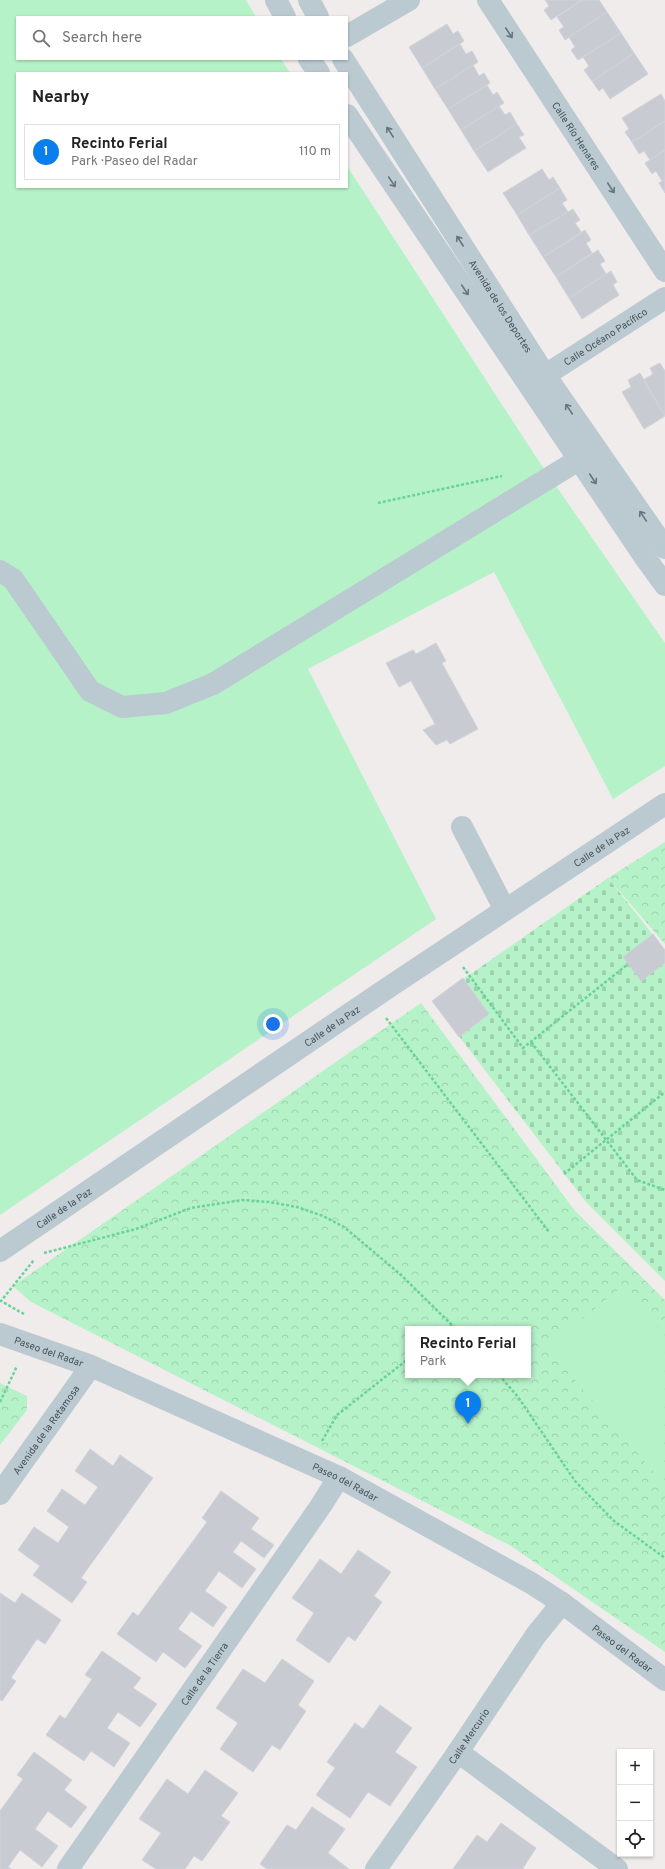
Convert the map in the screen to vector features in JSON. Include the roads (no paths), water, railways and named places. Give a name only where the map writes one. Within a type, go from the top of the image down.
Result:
[{"type":"street","points":[[276,0],[284,16]]},
{"type":"street","points":[[309,0],[317,16]]},
{"type":"street","points":[[348,35],[409,0]]},
{"type":"street","name":"Calle Río Henares","points":[[488,0],[665,271]]},
{"type":"street","points":[[310,60],[318,72]]},
{"type":"street","name":"Avenida de los Deportes","points":[[345,60],[538,380],[580,459],[646,559],[665,585]]},
{"type":"street","name":"Avenida de los Deportes","points":[[348,116],[538,380],[665,548]]},
{"type":"street","name":"Calle Océano Pacífico","points":[[538,380],[665,298]]},
{"type":"street","points":[[0,571],[13,579],[90,691],[122,707],[166,703],[213,684],[580,459]]},
{"type":"street","name":"Calle de la Paz","points":[[0,1251],[372,999],[665,804]]},
{"type":"street","points":[[462,828],[505,910]]},
{"type":"street","name":"Paseo del Radar","points":[[0,1334],[92,1366],[339,1477],[531,1583],[562,1603],[665,1680]]},
{"type":"street","name":"Avenida de la Retamosa","points":[[0,1494],[92,1366]]},
{"type":"street","name":"Calle de la Tierra","points":[[68,1869],[316,1514],[339,1477]]},
{"type":"street","name":"Calle Mercurio","points":[[376,1869],[458,1752],[536,1636],[562,1603]]},
{"type":"street","points":[[458,1752],[617,1869]]},
{"type":"place","name":"Recinto Ferial","points":[[468,1424]]}]
